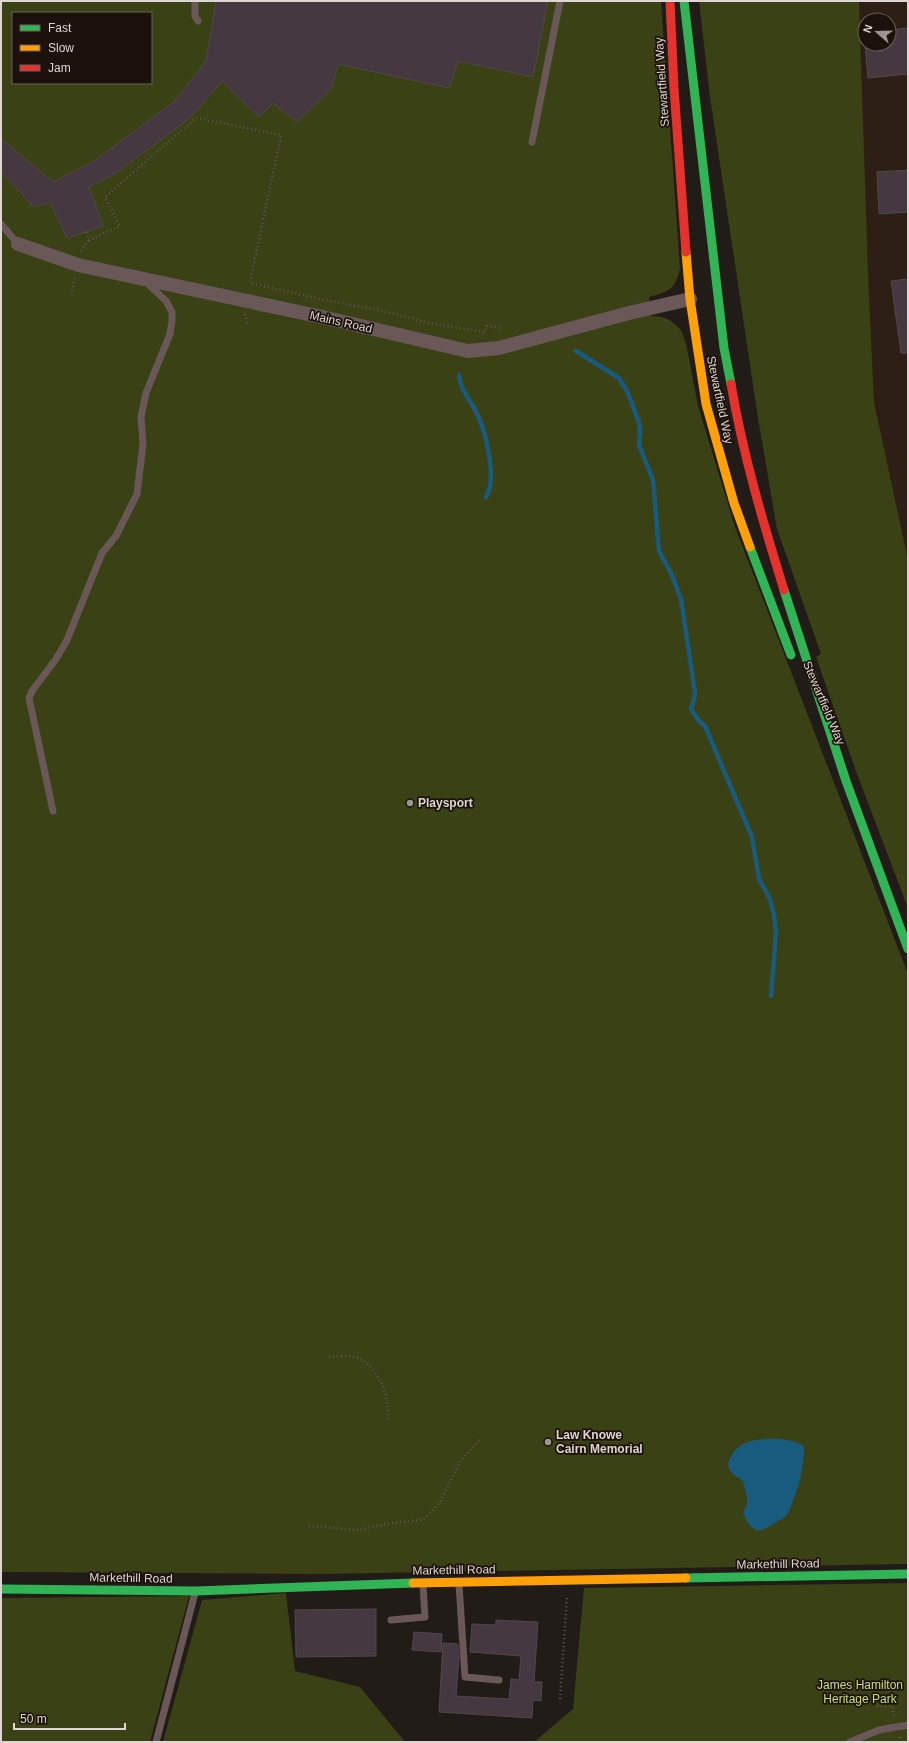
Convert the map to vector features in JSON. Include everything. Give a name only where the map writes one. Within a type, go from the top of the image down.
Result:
[{"type":"street","name":"Stewartfield Way","points":[[670,1],[674,88],[690,299],[706,404],[719,455],[739,517],[794,663]]},
{"type":"street","name":"Stewartfield Way","points":[[684,1],[722,332],[736,415],[758,507],[812,680],[827,719],[846,781],[908,949]]},
{"type":"street","name":"Mains Road","points":[[18,244],[78,265],[468,351],[499,348],[629,313],[690,299]]},
{"type":"street","name":"Stewartfield Way","points":[[812,707],[846,781]]},
{"type":"street","name":"Markethill Road","points":[[1,1589],[196,1590],[458,1582],[908,1574]]},
{"type":"lane","points":[[195,1],[195,16],[198,21]]},
{"type":"lane","points":[[532,142],[560,1]]},
{"type":"lane","name":"Mains Road","points":[[1,224],[18,244]]},
{"type":"lane","points":[[53,811],[29,698],[32,691],[56,659],[67,640],[102,553],[116,536],[137,494],[143,444],[141,417],[146,394],[170,334],[172,322],[172,312],[166,301],[143,279]]},
{"type":"lane","points":[[458,1582],[466,1677],[499,1680]]},
{"type":"lane","points":[[391,1620],[425,1617],[422,1583]]},
{"type":"lane","points":[[156,1742],[196,1590]]},
{"type":"lane","points":[[850,1742],[879,1730],[908,1725]]},
{"type":"path","points":[[86,232],[89,240],[120,226],[105,197],[196,118],[281,135],[250,283],[324,300],[379,310],[429,323],[485,332],[487,326],[500,328]]},
{"type":"path","points":[[330,1357],[353,1356],[359,1358],[369,1366],[383,1384],[388,1405],[388,1420]]},
{"type":"path","points":[[309,1526],[358,1530],[425,1518],[440,1502],[456,1468],[480,1439]]},
{"type":"path","points":[[560,1699],[568,1581]]},
{"type":"shaded area","points":[[859,1],[908,1],[908,560],[874,402],[861,52],[897,52],[897,12],[859,12]]},
{"type":"green space","name":"Playsport","points":[[1,1],[661,1],[680,268],[674,285],[667,291],[649,297],[651,316],[662,317],[671,321],[681,330],[686,343],[698,406],[735,527],[908,974],[908,1564],[320,1574],[1,1572]]},
{"type":"green space","points":[[699,1],[859,1],[859,12],[857,12],[857,52],[861,52],[874,402],[908,560],[908,908],[857,774],[816,657],[821,654],[777,529],[758,418],[710,97]]},
{"type":"green space","name":"James Hamilton Heritage Park","points":[[908,1583],[908,1742],[534,1742],[573,1709],[584,1588]]},
{"type":"green space","points":[[286,1593],[295,1671],[360,1687],[405,1742],[163,1742],[202,1600]]},
{"type":"green space","points":[[189,1596],[150,1742],[1,1742],[1,1598]]},
{"type":"water","points":[[764,1439],[793,1441],[804,1446],[799,1482],[789,1511],[786,1515],[769,1527],[755,1530],[749,1524],[743,1513],[747,1505],[747,1498],[743,1481],[731,1472],[728,1462],[734,1451],[745,1443]]},
{"type":"building","points":[[216,1],[548,1],[533,77],[458,61],[449,88],[338,64],[332,88],[297,122],[273,103],[259,117],[222,81],[190,118],[116,173],[89,187],[103,226],[67,238],[50,202],[34,207],[1,172],[1,139],[53,182],[94,161],[175,101],[206,61]]},
{"type":"building","points":[[908,28],[908,74],[868,78],[866,52],[897,52],[897,29]]},
{"type":"building","points":[[908,170],[908,212],[879,214],[877,172]]},
{"type":"building","points":[[908,279],[908,353],[901,353],[891,281]]},
{"type":"building","points":[[376,1609],[376,1656],[296,1657],[295,1610]]},
{"type":"building","points":[[496,1620],[538,1622],[534,1682],[542,1682],[541,1701],[533,1700],[532,1718],[439,1712],[443,1643],[458,1644],[459,1657],[456,1696],[509,1699],[511,1679],[519,1680],[521,1656],[470,1652],[472,1624],[496,1625]]},
{"type":"building","points":[[414,1632],[442,1634],[441,1652],[412,1650]]},
{"type":"waterway","points":[[576,351],[619,378],[628,393],[639,423],[639,445],[653,480],[659,551],[671,573],[681,599],[695,693],[691,709],[699,721],[705,726],[752,837],[759,879],[770,899],[774,915],[776,931],[771,996]]},
{"type":"waterway","points":[[459,375],[462,388],[478,416],[489,452],[491,477],[486,497]]},
{"type":"traffic: fast","points":[[684,1],[724,348],[731,384]]},
{"type":"traffic: fast","points":[[750,547],[791,655]]},
{"type":"traffic: fast","points":[[784,590],[846,781],[908,949]]},
{"type":"traffic: fast","points":[[686,1578],[908,1574]]},
{"type":"traffic: fast","points":[[1,1589],[196,1591],[413,1583]]},
{"type":"traffic: slow","points":[[686,252],[690,299],[706,404],[734,503],[750,547]]},
{"type":"traffic: slow","points":[[413,1583],[686,1578]]},
{"type":"traffic: jam","points":[[670,1],[674,88],[686,252]]},
{"type":"traffic: jam","points":[[731,384],[741,437],[761,514],[784,590]]},
{"type":"place","name":"Playsport","points":[[410,803]]},
{"type":"place","name":"Law Knowe Cairn Memorial","points":[[548,1442]]}]
